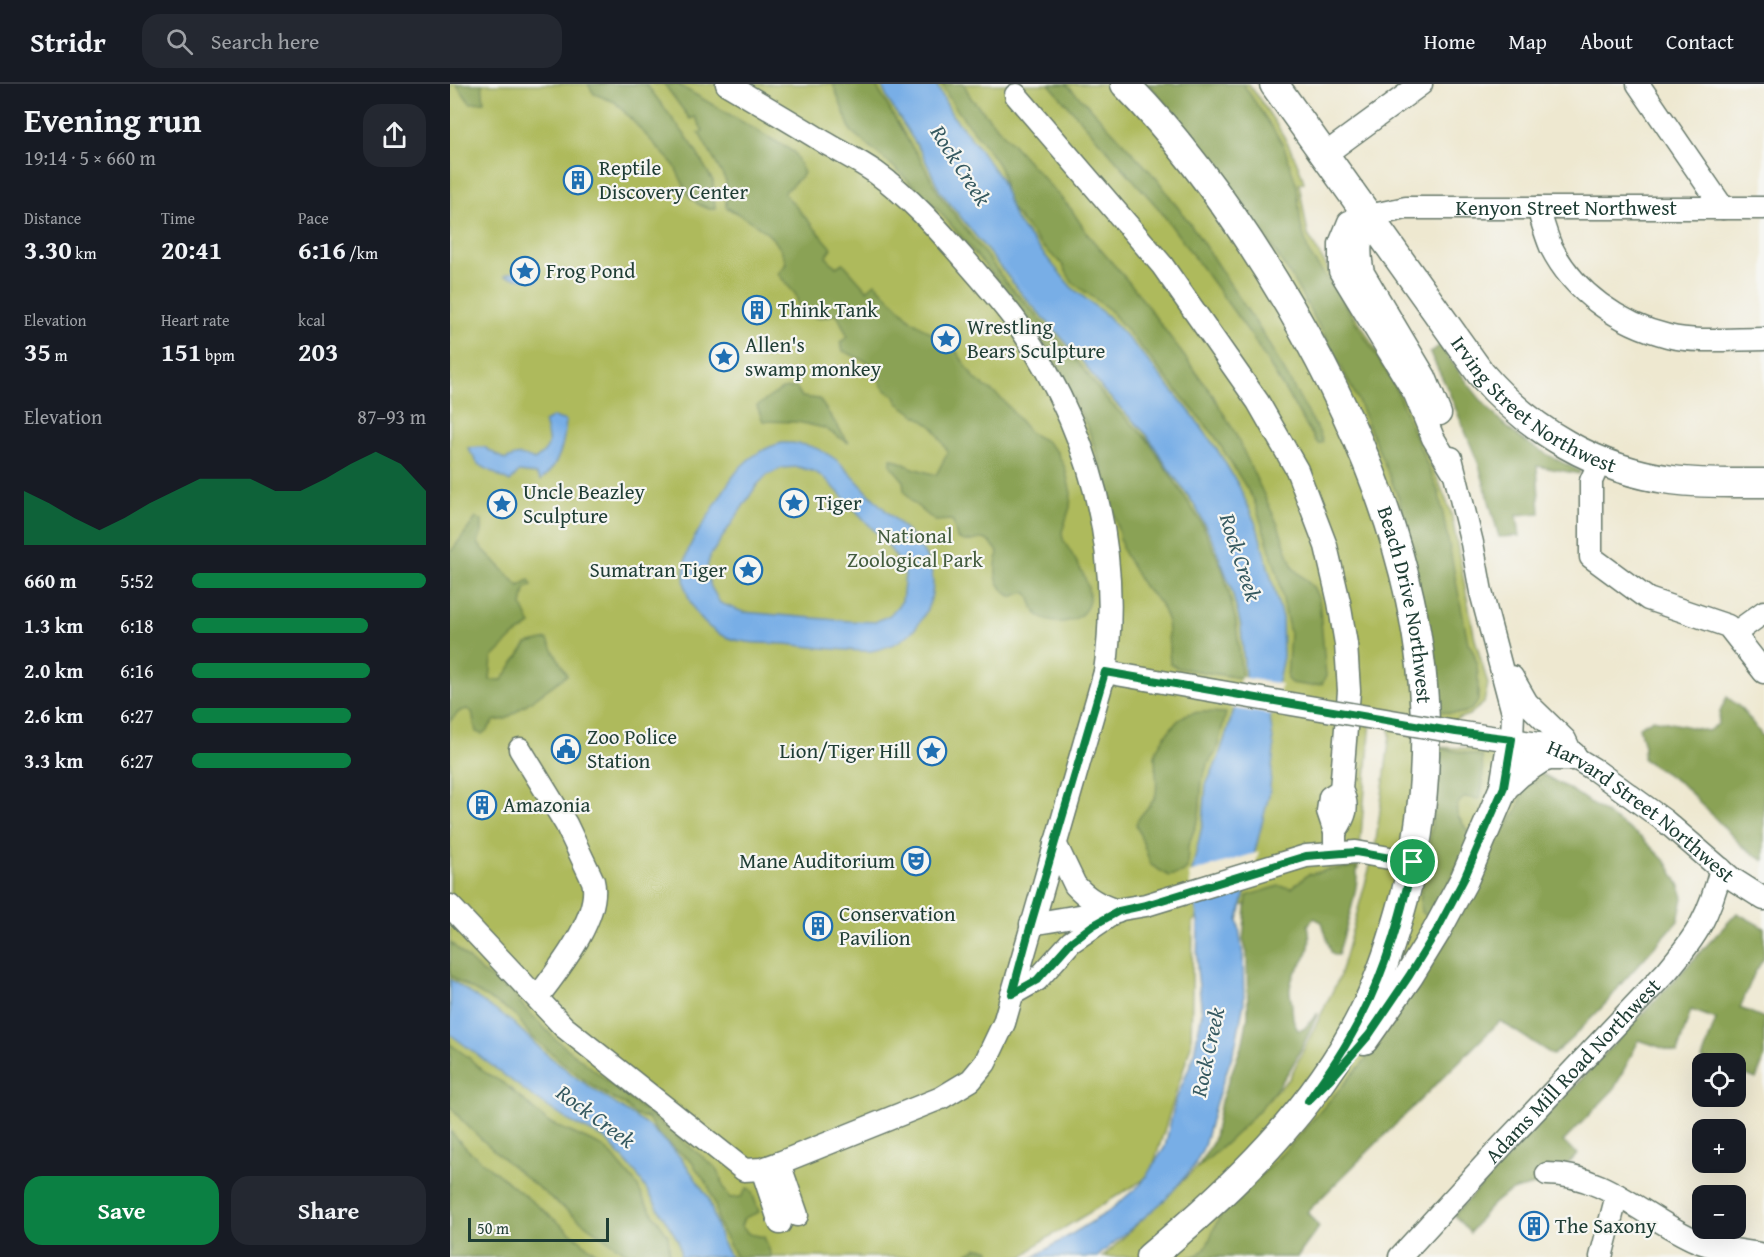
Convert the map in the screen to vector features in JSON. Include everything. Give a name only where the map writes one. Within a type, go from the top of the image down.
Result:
[{"type":"main road","name":"Beach Drive Northwest","points":[[1125,84],[1154,115],[1202,174],[1265,265],[1335,391],[1382,498],[1409,590],[1422,662],[1424,705],[1424,774],[1413,862],[1390,945],[1373,992],[1346,1045],[1308,1101],[1246,1169],[1150,1257]]},
{"type":"main road","points":[[1274,84],[1368,216]]},
{"type":"main road","name":"Irving Street Northwest","points":[[1368,216],[1490,385],[1534,425],[1566,445],[1599,461],[1639,474],[1672,480],[1712,483],[1764,483]]},
{"type":"main road","points":[[1308,1101],[1361,1045],[1419,960],[1464,879],[1504,787],[1512,739]]},
{"type":"main road","points":[[1504,787],[1519,773],[1540,759],[1549,756],[1572,756]]},
{"type":"street","points":[[450,906],[564,1027],[744,1170],[771,1166],[941,1098],[971,1080],[985,1063],[995,1044],[1012,994],[1105,672],[1111,631],[1111,596],[1103,520],[1076,434],[1051,377],[1002,303],[927,217],[876,172],[727,84]]},
{"type":"street","points":[[1324,155],[1420,84]]},
{"type":"street","points":[[1645,87],[1723,208]]},
{"type":"street","points":[[1016,94],[1162,265],[1258,402],[1297,470],[1326,546],[1346,644],[1349,691],[1341,790],[1347,800],[1335,842]]},
{"type":"street","name":"Kenyon Street Northwest","points":[[1368,216],[1406,207],[1764,208]]},
{"type":"street","points":[[1538,208],[1552,248],[1566,271],[1605,309],[1633,323],[1670,336],[1706,339],[1764,339]]},
{"type":"street","points":[[1368,216],[1349,222],[1340,244],[1340,271],[1415,394],[1433,438],[1453,471],[1466,517],[1492,639],[1513,713],[1512,739]]},
{"type":"street","points":[[1599,461],[1592,481],[1592,557],[1648,599],[1728,626],[1764,672]]},
{"type":"street","points":[[1735,633],[1764,612]]},
{"type":"street","points":[[1492,639],[1527,703],[1565,740],[1572,756]]},
{"type":"street","name":"Harvard Street Northwest","points":[[1105,672],[1456,732],[1546,745],[1572,756],[1595,770],[1665,821],[1721,869],[1764,898]]},
{"type":"street","points":[[520,749],[566,824],[596,890],[591,912],[563,963],[537,998]]},
{"type":"street","points":[[1031,924],[1146,905],[1306,856],[1335,842],[1371,854],[1413,862]]},
{"type":"street","points":[[1055,843],[1079,890],[1099,905],[1119,911]]},
{"type":"street","name":"Adams Mill Road Northwest","points":[[1400,1257],[1667,971],[1691,942],[1709,910],[1721,869]]},
{"type":"street","points":[[1012,994],[1037,980],[1071,942],[1092,926],[1119,911]]},
{"type":"street","points":[[771,1166],[788,1219]]},
{"type":"street","points":[[1547,1174],[1570,1176],[1587,1181],[1617,1195],[1695,1240],[1712,1246],[1764,1255]]},
{"type":"street","points":[[1601,1257],[1617,1195]]},
{"type":"green space","name":"National Zoological Park","points":[[450,84],[1249,84],[1281,131],[1299,168],[1304,182],[1299,184],[1308,235],[1404,397],[1451,512],[1475,639],[1488,684],[1484,703],[1469,715],[1457,719],[1436,747],[1500,750],[1574,792],[1500,1020],[1307,1212],[1319,1227],[1297,1257],[1103,1257],[1289,1079],[1339,978],[1375,848],[1390,735],[1389,711],[1372,710],[1358,869],[1193,921],[1191,1045],[1150,1176],[1039,1243],[1023,1257],[450,1257]]},
{"type":"green space","points":[[456,84],[482,84],[484,102],[470,103]]},
{"type":"green space","points":[[588,84],[646,84],[691,143],[713,181],[715,209],[698,204],[689,196],[674,165],[615,102],[594,94]]},
{"type":"green space","points":[[664,84],[677,84],[794,152],[804,173],[784,193],[832,248],[826,257],[836,267],[843,263],[867,290],[875,283],[910,319],[955,349],[974,378],[1002,399],[1030,433],[1046,441],[1057,452],[1065,468],[1071,493],[1070,507],[1062,532],[1063,539],[1080,567],[1089,590],[1087,606],[1077,618],[1053,622],[1036,613],[1028,594],[1024,592],[1012,597],[1001,588],[996,578],[998,552],[992,544],[982,539],[964,541],[957,538],[951,520],[935,521],[911,501],[904,490],[903,480],[891,466],[891,458],[936,475],[948,452],[933,427],[898,403],[894,395],[883,387],[876,366],[843,351],[840,342],[848,337],[837,314],[817,318],[799,311],[796,295],[778,274],[786,264],[778,245],[763,230],[726,207],[726,181],[699,133],[703,131],[695,117],[690,119]]},
{"type":"green space","points":[[833,84],[875,84],[939,194],[1006,282],[1075,358],[1105,398],[1147,439],[1201,522],[1223,570],[1236,622],[1242,678],[1178,668],[1170,664],[1167,619],[1160,603],[1143,586],[1123,551],[1106,480],[1088,428],[1052,354],[1020,307],[940,212],[895,168],[851,131]]},
{"type":"green space","points":[[942,84],[964,84],[971,98],[1071,209],[1088,235],[1134,288],[1212,394],[1234,431],[1278,525],[1293,568],[1313,587],[1319,599],[1326,676],[1322,684],[1311,686],[1291,683],[1287,679],[1290,634],[1278,575],[1254,500],[1214,435],[1110,310],[1072,282],[1062,264],[1040,244],[1007,203],[999,166],[954,106]]},
{"type":"green space","points":[[1049,84],[1066,84],[1157,179],[1193,228],[1263,334],[1323,442],[1319,444],[1316,441],[1251,335],[1159,209]]},
{"type":"green space","points":[[1148,84],[1243,84],[1283,144],[1297,187],[1301,226],[1309,254],[1337,292],[1393,382],[1439,494],[1468,643],[1475,656],[1478,679],[1478,701],[1474,707],[1464,713],[1433,710],[1416,571],[1399,499],[1357,398],[1291,276],[1243,203],[1221,177],[1194,136]]},
{"type":"green space","points":[[1440,345],[1476,394],[1507,427],[1533,446],[1580,471],[1579,474],[1537,466],[1540,513],[1517,515],[1520,536],[1499,537],[1479,465],[1430,353]]},
{"type":"green space","points":[[796,387],[802,397],[819,399],[849,443],[824,428],[798,422],[763,421],[757,406],[782,389]]},
{"type":"green space","points":[[476,518],[482,521],[479,545],[519,586],[529,580],[532,585],[525,589],[522,606],[531,625],[514,636],[492,658],[490,680],[502,680],[527,644],[547,639],[567,675],[506,719],[494,721],[482,734],[476,732],[472,712],[467,709],[460,711],[450,721],[450,553]]},
{"type":"green space","points":[[1727,697],[1742,709],[1764,738],[1764,861],[1742,846],[1682,784],[1643,759],[1644,746],[1639,727],[1653,719],[1708,731],[1718,724],[1720,712]]},
{"type":"green space","points":[[1207,712],[1226,713],[1216,752],[1207,765],[1202,780],[1199,817],[1188,846],[1187,869],[1182,873],[1169,876],[1151,865],[1136,824],[1156,794],[1155,757],[1163,739],[1184,716]]},
{"type":"green space","points":[[1438,748],[1482,756],[1483,783],[1480,799],[1465,797],[1459,802],[1457,813],[1470,838],[1432,919],[1421,912],[1420,898],[1428,856]]},
{"type":"green space","points":[[1544,775],[1574,792],[1642,838],[1667,863],[1680,886],[1683,898],[1678,921],[1609,1000],[1553,1055],[1500,1021],[1307,1212],[1319,1227],[1297,1257],[1189,1257],[1205,1248],[1223,1212],[1290,1146],[1366,1059],[1422,978],[1492,846],[1518,809],[1527,779],[1535,783]]},
{"type":"green space","points":[[1356,867],[1354,896],[1338,955],[1331,952],[1322,922],[1314,918],[1308,925],[1310,938],[1307,955],[1295,973],[1290,988],[1293,1019],[1298,1030],[1304,1029],[1318,1013],[1297,1057],[1280,1085],[1258,1111],[1235,1135],[1197,1168],[1213,1142],[1221,1101],[1243,1042],[1248,1016],[1247,953],[1243,940],[1247,896],[1279,886],[1292,888],[1307,875]]},
{"type":"green space","points":[[1737,913],[1764,928],[1764,958],[1754,974],[1740,1008],[1764,1018],[1764,1058],[1756,1079],[1746,1075],[1746,1053],[1704,1053],[1716,1019],[1691,1010],[1677,1053],[1639,1040],[1614,1089],[1563,1142],[1578,1154],[1560,1170],[1538,1184],[1516,1190],[1500,1198],[1483,1215],[1470,1233],[1454,1215]]},
{"type":"green space","points":[[450,942],[483,973],[513,993],[555,1039],[715,1167],[730,1198],[741,1197],[747,1188],[751,1190],[759,1212],[744,1218],[741,1226],[749,1234],[764,1237],[772,1257],[736,1257],[718,1223],[709,1187],[691,1161],[659,1136],[648,1118],[635,1115],[624,1104],[583,1079],[530,1035],[510,1011],[450,975]]},
{"type":"green space","points":[[450,1044],[484,1072],[505,1084],[548,1122],[601,1146],[612,1155],[637,1185],[645,1202],[668,1235],[670,1257],[633,1256],[618,1248],[566,1210],[478,1136],[450,1104]]},
{"type":"green space","points":[[450,1131],[468,1150],[601,1257],[450,1257]]},
{"type":"green space","points":[[977,1248],[989,1249],[992,1257],[961,1257]]},
{"type":"water","name":"Rock Creek","points":[[881,84],[936,84],[952,115],[1000,178],[1015,219],[1071,287],[1107,316],[1138,349],[1191,413],[1239,486],[1257,527],[1282,618],[1283,657],[1270,717],[1274,749],[1269,795],[1238,920],[1243,956],[1244,1003],[1235,1047],[1204,1146],[1194,1166],[1166,1199],[1097,1257],[1034,1257],[1108,1212],[1141,1184],[1165,1147],[1175,1102],[1193,1058],[1202,1013],[1197,969],[1198,923],[1191,876],[1203,822],[1206,785],[1218,759],[1245,676],[1241,626],[1231,587],[1213,541],[1194,504],[1147,435],[1103,390],[1080,358],[1021,293],[940,191],[922,153],[888,100]]},
{"type":"water","name":"Frog Pond","points":[[522,260],[529,262],[540,276],[537,281],[505,276],[514,272],[516,264]]},
{"type":"water","points":[[553,417],[566,421],[564,437],[557,461],[541,480],[536,474],[519,472],[510,482],[478,464],[468,448],[484,447],[505,460],[520,456],[534,460],[547,448],[548,439],[544,422]]},
{"type":"water","points":[[782,443],[798,444],[812,447],[832,457],[904,529],[924,554],[931,568],[933,583],[931,599],[919,624],[901,640],[871,651],[748,642],[726,637],[715,631],[697,613],[691,603],[684,579],[684,566],[689,548],[725,487],[739,468],[757,453]],"holes":[[[798,467],[815,472],[827,480],[886,543],[902,565],[905,574],[902,601],[890,615],[875,622],[743,612],[720,603],[711,587],[706,571],[710,556],[757,485],[767,475],[782,468]]]},
{"type":"water","name":"Rock Creek","points":[[450,979],[512,1022],[545,1053],[578,1079],[651,1128],[682,1159],[708,1197],[721,1240],[730,1257],[681,1257],[678,1240],[637,1174],[606,1139],[569,1121],[450,1034]]},
{"type":"pier","points":[[1241,677],[1281,684],[1274,715],[1230,708]]},
{"type":"pier","points":[[1259,852],[1248,889],[1192,905],[1189,873]]},
{"type":"place","name":"Reptile Discovery Center","points":[[578,180]]},
{"type":"place","name":"Frog Pond","points":[[525,271]]},
{"type":"place","name":"Think Tank","points":[[757,310]]},
{"type":"place","name":"Wrestling Bears Sculpture","points":[[946,339]]},
{"type":"place","name":"Allen's swamp monkey","points":[[724,357]]},
{"type":"place","name":"Tiger","points":[[794,503]]},
{"type":"place","name":"Uncle Beazley Sculpture","points":[[502,504]]},
{"type":"place","name":"Sumatran Tiger","points":[[748,570]]},
{"type":"place","name":"Zoo Police Station","points":[[566,749]]},
{"type":"place","name":"Lion/Tiger Hill","points":[[932,751]]},
{"type":"place","name":"Amazonia","points":[[482,805]]},
{"type":"place","name":"Mane Auditorium","points":[[916,861]]},
{"type":"place","name":"Conservation Pavilion","points":[[818,926]]},
{"type":"place","name":"The Saxony","points":[[1534,1226]]},
{"type":"route","points":[[1105,672],[1456,732],[1512,739],[1504,787],[1464,879],[1436,932],[1369,1035],[1353,1055],[1308,1101],[1337,1059],[1373,992],[1390,945],[1413,862],[1356,852],[1306,856],[1146,905],[1119,911],[1092,926],[1071,942],[1037,980],[1012,994],[1105,672]]}]
